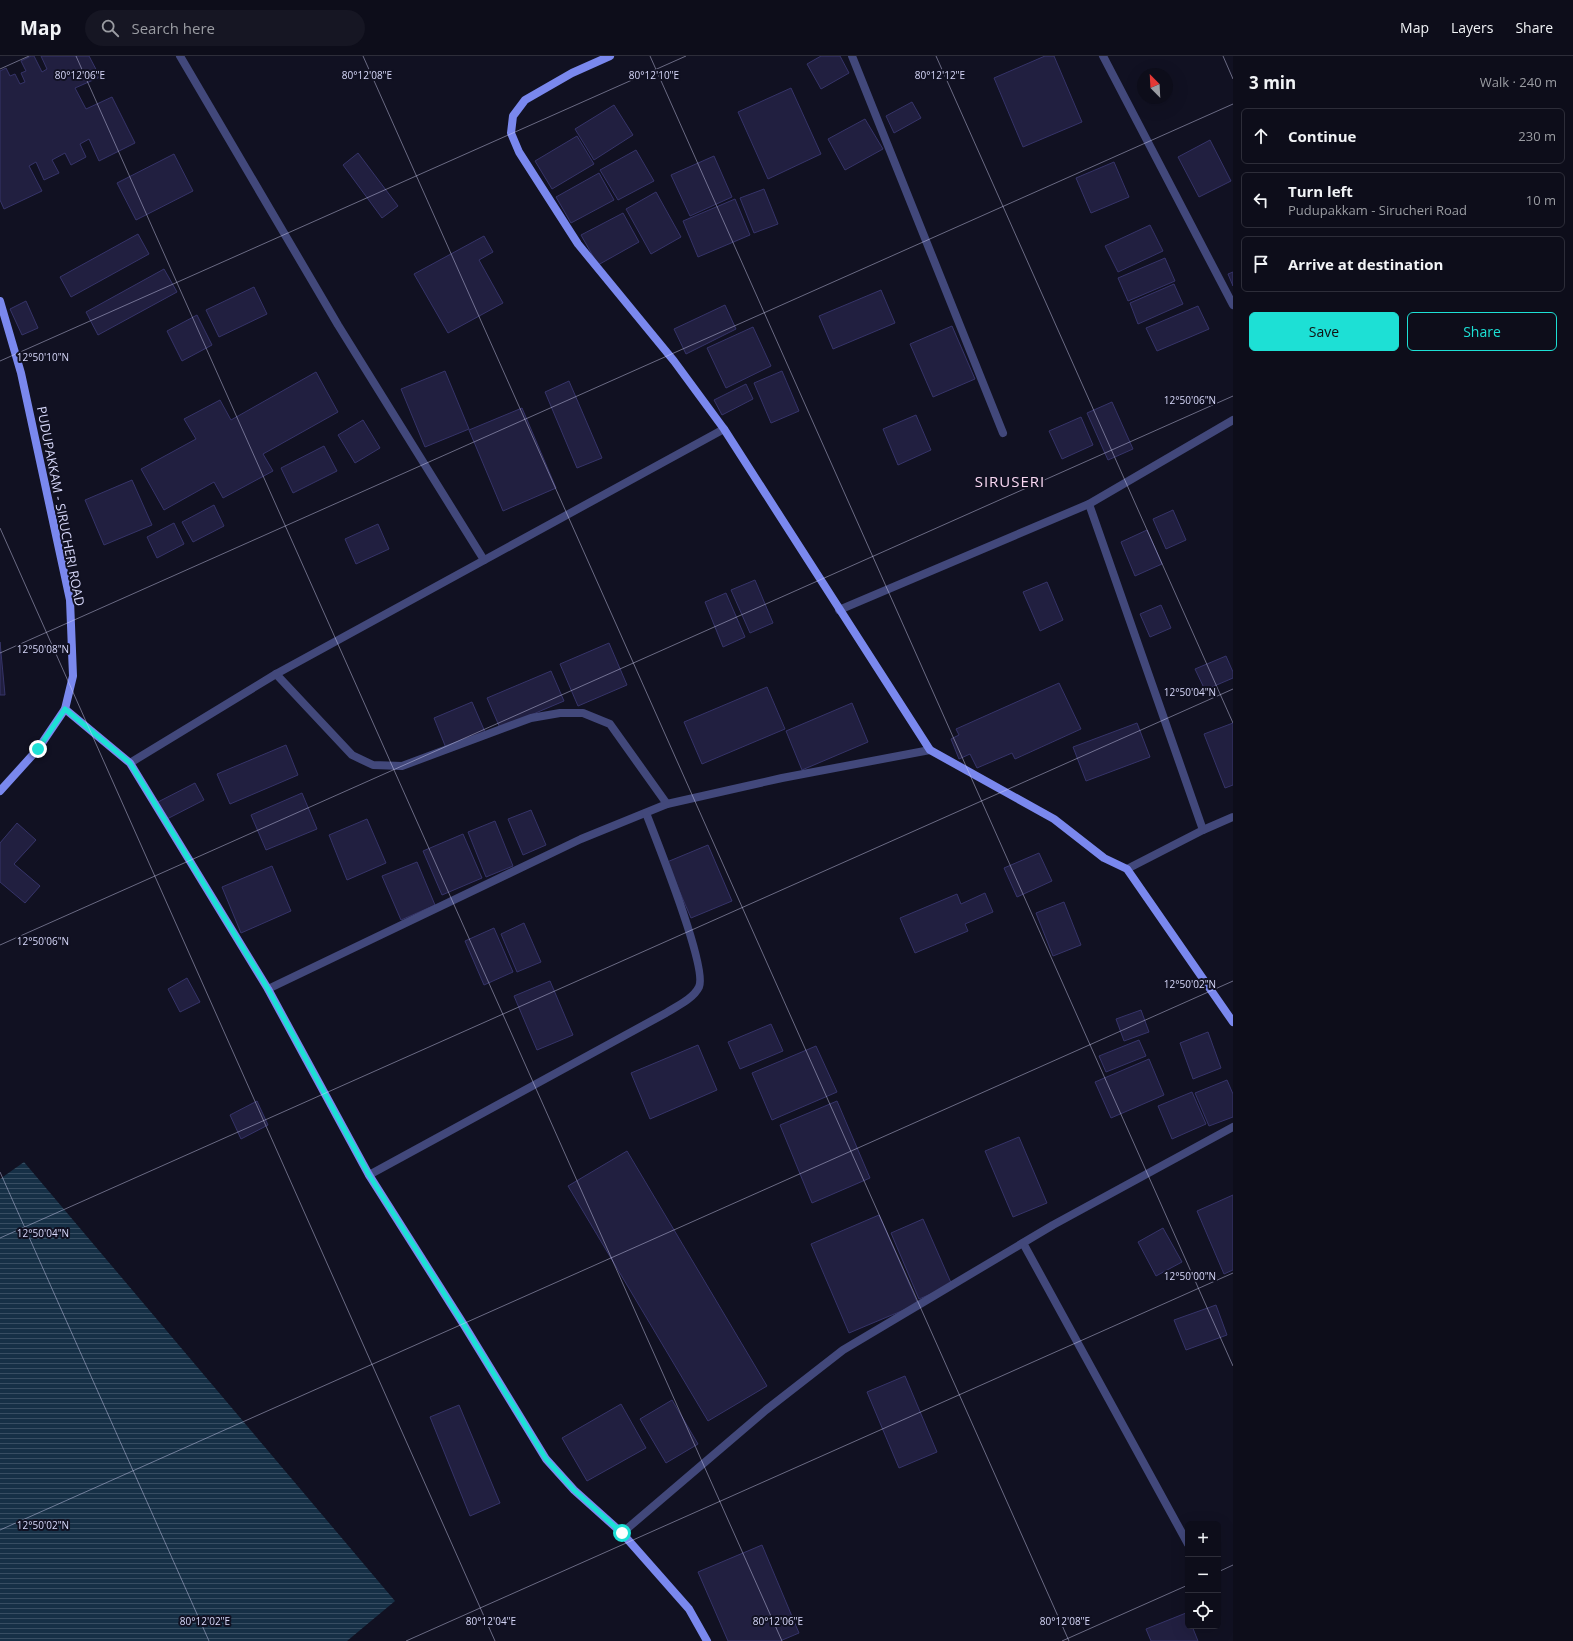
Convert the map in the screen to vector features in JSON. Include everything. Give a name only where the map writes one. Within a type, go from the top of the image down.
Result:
[{"type":"street","points":[[180,56],[338,325],[484,560]]},
{"type":"street","points":[[610,56],[572,73],[525,100],[513,116],[511,133],[518,152],[578,244],[674,361],[724,429],[930,750],[1054,819],[1104,858],[1127,869],[1233,1022]]},
{"type":"street","points":[[852,56],[1003,433]]},
{"type":"street","points":[[1103,56],[1233,305]]},
{"type":"street","name":"PUDUPAKKAM - SIRUCHERI ROAD","points":[[0,301],[21,373],[70,600],[73,676],[65,709],[38,749],[0,791]]},
{"type":"street","points":[[839,610],[1089,504],[1233,420]]},
{"type":"street","points":[[130,763],[276,674],[724,429]]},
{"type":"street","points":[[1089,504],[1203,830]]},
{"type":"street","points":[[276,674],[352,755],[373,765],[402,766],[531,718],[560,712],[583,713],[610,724],[667,804]]},
{"type":"street","points":[[65,709],[130,763],[268,989],[369,1175],[464,1325],[546,1459],[574,1490],[622,1533],[689,1609],[707,1641]]},
{"type":"street","points":[[268,989],[581,839],[667,804],[782,778],[930,750]]},
{"type":"street","points":[[369,1175],[666,1013],[691,996],[699,987],[701,978],[691,934],[646,813]]},
{"type":"street","points":[[1127,869],[1203,830],[1233,817]]},
{"type":"street","points":[[622,1533],[766,1410],[843,1350],[1023,1243],[1233,1127]]},
{"type":"street","points":[[1023,1243],[1185,1539]]},
{"type":"water","points":[[24,1162],[395,1601],[347,1641],[0,1641],[0,1179]]},
{"type":"building","points":[[34,56],[42,72],[47,69],[41,56],[89,56],[100,77],[75,88],[86,109],[112,97],[135,143],[99,161],[89,139],[80,144],[86,157],[71,165],[65,153],[52,160],[59,173],[44,180],[36,162],[29,166],[42,191],[4,209],[0,200],[0,71],[6,68],[10,76],[15,74],[20,84],[25,82],[21,73],[26,71],[21,61]]},
{"type":"building","points":[[821,56],[840,56],[849,73],[821,89],[807,64]]},
{"type":"building","points":[[1045,56],[1054,56],[1082,122],[1023,147],[994,78]]},
{"type":"building","points":[[791,88],[821,154],[768,179],[738,112]]},
{"type":"building","points":[[912,102],[921,118],[894,133],[886,116]]},
{"type":"building","points":[[614,105],[633,135],[594,160],[575,129]]},
{"type":"building","points":[[865,119],[883,149],[845,170],[828,139]]},
{"type":"building","points":[[577,136],[594,164],[552,189],[535,161]]},
{"type":"building","points":[[1210,140],[1231,181],[1199,197],[1178,157]]},
{"type":"building","points":[[636,150],[654,181],[618,200],[600,170]]},
{"type":"building","points":[[358,153],[398,206],[382,218],[343,165]]},
{"type":"building","points":[[174,154],[193,191],[136,220],[117,183]]},
{"type":"building","points":[[714,156],[732,197],[690,216],[671,175]]},
{"type":"building","points":[[1114,162],[1129,197],[1091,213],[1076,178]]},
{"type":"building","points":[[599,173],[614,200],[571,223],[556,197]]},
{"type":"building","points":[[764,189],[778,224],[754,233],[740,198]]},
{"type":"building","points":[[656,192],[681,237],[651,254],[626,209]]},
{"type":"building","points":[[735,199],[750,235],[698,257],[683,221]]},
{"type":"building","points":[[623,213],[639,242],[598,265],[581,235]]},
{"type":"building","points":[[1150,225],[1163,251],[1118,272],[1105,246]]},
{"type":"building","points":[[138,234],[149,254],[71,297],[60,277]]},
{"type":"building","points":[[484,236],[493,252],[479,260],[503,303],[448,333],[414,274]]},
{"type":"building","points":[[1165,258],[1175,281],[1128,301],[1118,278]]},
{"type":"building","points":[[164,269],[177,292],[98,335],[86,312]]},
{"type":"building","points":[[1233,272],[1233,286],[1228,274]]},
{"type":"building","points":[[1174,284],[1183,304],[1138,324],[1130,303]]},
{"type":"building","points":[[254,287],[267,314],[219,337],[206,310]]},
{"type":"building","points":[[881,290],[895,323],[833,349],[819,316]]},
{"type":"building","points":[[26,301],[38,328],[22,335],[10,309]]},
{"type":"building","points":[[725,305],[736,329],[686,354],[674,329]]},
{"type":"building","points":[[1198,306],[1209,329],[1157,351],[1146,328]]},
{"type":"building","points":[[197,315],[212,345],[182,361],[167,331]]},
{"type":"building","points":[[952,326],[975,379],[933,397],[910,344]]},
{"type":"building","points":[[753,327],[771,366],[726,388],[707,348]]},
{"type":"building","points":[[445,371],[469,429],[425,447],[401,389]]},
{"type":"building","points":[[782,371],[799,411],[771,423],[754,383]]},
{"type":"building","points":[[316,372],[338,412],[263,454],[273,471],[223,498],[214,482],[164,510],[141,469],[196,439],[184,419],[220,400],[231,420]]},
{"type":"building","points":[[569,381],[602,458],[577,468],[545,392]]},
{"type":"building","points":[[746,384],[753,399],[722,415],[714,400]]},
{"type":"building","points":[[1112,402],[1133,449],[1108,460],[1087,413]]},
{"type":"building","points":[[522,408],[556,488],[503,511],[469,430]]},
{"type":"building","points":[[916,415],[931,450],[898,465],[883,429]]},
{"type":"building","points":[[1081,417],[1093,445],[1062,459],[1049,431]]},
{"type":"building","points":[[363,420],[380,448],[355,463],[338,435]]},
{"type":"building","points":[[324,446],[337,471],[293,493],[281,468]]},
{"type":"building","points":[[132,480],[152,525],[104,545],[85,500]]},
{"type":"building","points":[[214,505],[224,526],[193,542],[182,522]]},
{"type":"building","points":[[1173,510],[1186,540],[1166,549],[1153,519]]},
{"type":"building","points":[[174,523],[184,544],[157,558],[147,537]]},
{"type":"building","points":[[378,524],[389,549],[356,564],[345,539]]},
{"type":"building","points":[[1147,530],[1162,564],[1135,576],[1121,542]]},
{"type":"building","points":[[755,580],[773,623],[750,633],[731,590]]},
{"type":"building","points":[[1047,582],[1063,620],[1040,631],[1023,592]]},
{"type":"building","points":[[726,593],[745,637],[723,647],[705,602]]},
{"type":"building","points":[[1161,605],[1171,628],[1150,637],[1140,614]]},
{"type":"building","points":[[0,642],[5,695],[0,695]]},
{"type":"building","points":[[609,643],[627,685],[578,706],[560,664]]},
{"type":"building","points":[[1226,656],[1233,672],[1233,678],[1205,690],[1195,669]]},
{"type":"building","points":[[551,671],[564,701],[500,728],[487,698]]},
{"type":"building","points":[[1059,683],[1081,729],[1015,759],[1012,753],[977,768],[970,754],[959,759],[951,739],[959,735],[956,729]]},
{"type":"building","points":[[767,687],[785,729],[702,764],[684,722]]},
{"type":"building","points":[[472,702],[485,732],[446,748],[434,718]]},
{"type":"building","points":[[852,703],[868,742],[802,770],[786,731]]},
{"type":"building","points":[[1137,723],[1150,757],[1086,781],[1073,747]]},
{"type":"building","points":[[1233,723],[1233,785],[1225,788],[1204,734]]},
{"type":"building","points":[[286,745],[298,775],[230,804],[217,774]]},
{"type":"building","points":[[195,783],[204,800],[165,820],[156,803]]},
{"type":"building","points":[[302,793],[317,829],[266,850],[251,815]]},
{"type":"building","points":[[531,810],[546,845],[523,855],[508,819]]},
{"type":"building","points":[[367,819],[386,863],[347,880],[329,835]]},
{"type":"building","points":[[495,821],[513,866],[486,877],[468,832]]},
{"type":"building","points":[[17,823],[36,840],[14,864],[40,886],[25,903],[0,882],[0,843]]},
{"type":"building","points":[[463,834],[482,878],[442,895],[423,851]]},
{"type":"building","points":[[708,845],[732,901],[691,918],[667,862]]},
{"type":"building","points":[[1039,853],[1052,881],[1017,897],[1004,868]]},
{"type":"building","points":[[417,862],[435,905],[401,920],[382,876]]},
{"type":"building","points":[[272,866],[291,911],[241,933],[222,887]]},
{"type":"building","points":[[985,893],[993,912],[965,924],[968,931],[915,953],[900,918],[957,894],[961,904]]},
{"type":"building","points":[[1064,902],[1081,945],[1053,956],[1036,913]]},
{"type":"building","points":[[524,923],[541,962],[517,972],[501,934]]},
{"type":"building","points":[[494,928],[513,972],[484,985],[465,941]]},
{"type":"building","points":[[187,978],[200,1002],[180,1012],[168,989]]},
{"type":"building","points":[[550,981],[573,1035],[537,1050],[514,996]]},
{"type":"building","points":[[1141,1010],[1149,1032],[1124,1041],[1116,1019]]},
{"type":"building","points":[[771,1024],[783,1051],[740,1069],[728,1042]]},
{"type":"building","points":[[1208,1032],[1221,1068],[1193,1079],[1180,1043]]},
{"type":"building","points":[[1139,1040],[1146,1056],[1106,1072],[1099,1056]]},
{"type":"building","points":[[698,1045],[717,1090],[650,1119],[631,1073]]},
{"type":"building","points":[[816,1046],[837,1092],[772,1120],[752,1073]]},
{"type":"building","points":[[1149,1059],[1164,1095],[1111,1118],[1095,1082]]},
{"type":"building","points":[[1227,1080],[1233,1094],[1233,1117],[1209,1126],[1195,1093]]},
{"type":"building","points":[[1192,1092],[1206,1124],[1172,1139],[1158,1106]]},
{"type":"building","points":[[257,1101],[268,1125],[241,1139],[230,1115]]},
{"type":"building","points":[[837,1101],[870,1178],[812,1203],[780,1125]]},
{"type":"building","points":[[1019,1137],[1047,1203],[1013,1217],[985,1151]]},
{"type":"building","points":[[627,1151],[767,1386],[708,1421],[568,1186]]},
{"type":"building","points":[[1233,1195],[1233,1270],[1224,1274],[1197,1211]]},
{"type":"building","points":[[879,1215],[918,1304],[849,1333],[811,1244]]},
{"type":"building","points":[[923,1219],[952,1285],[919,1299],[891,1233]]},
{"type":"building","points":[[1163,1228],[1182,1262],[1156,1276],[1138,1242]]},
{"type":"building","points":[[1216,1305],[1227,1335],[1186,1350],[1174,1320]]},
{"type":"building","points":[[905,1376],[937,1452],[899,1468],[867,1392]]},
{"type":"building","points":[[672,1400],[698,1444],[666,1463],[640,1419]]},
{"type":"building","points":[[621,1404],[646,1448],[587,1481],[562,1438]]},
{"type":"building","points":[[459,1405],[500,1503],[470,1516],[430,1417]]},
{"type":"building","points":[[762,1545],[799,1633],[780,1641],[728,1641],[698,1572]]},
{"type":"building","points":[[1185,1613],[1185,1629],[1193,1629],[1198,1641],[1151,1641],[1146,1629]]},
{"type":"district","name":"SIRUSERI","points":[[1010,482]]},
{"type":"route","points":[[38,749],[65,709],[130,763],[268,989],[369,1175],[464,1325],[546,1459],[574,1490],[622,1533]]}]
